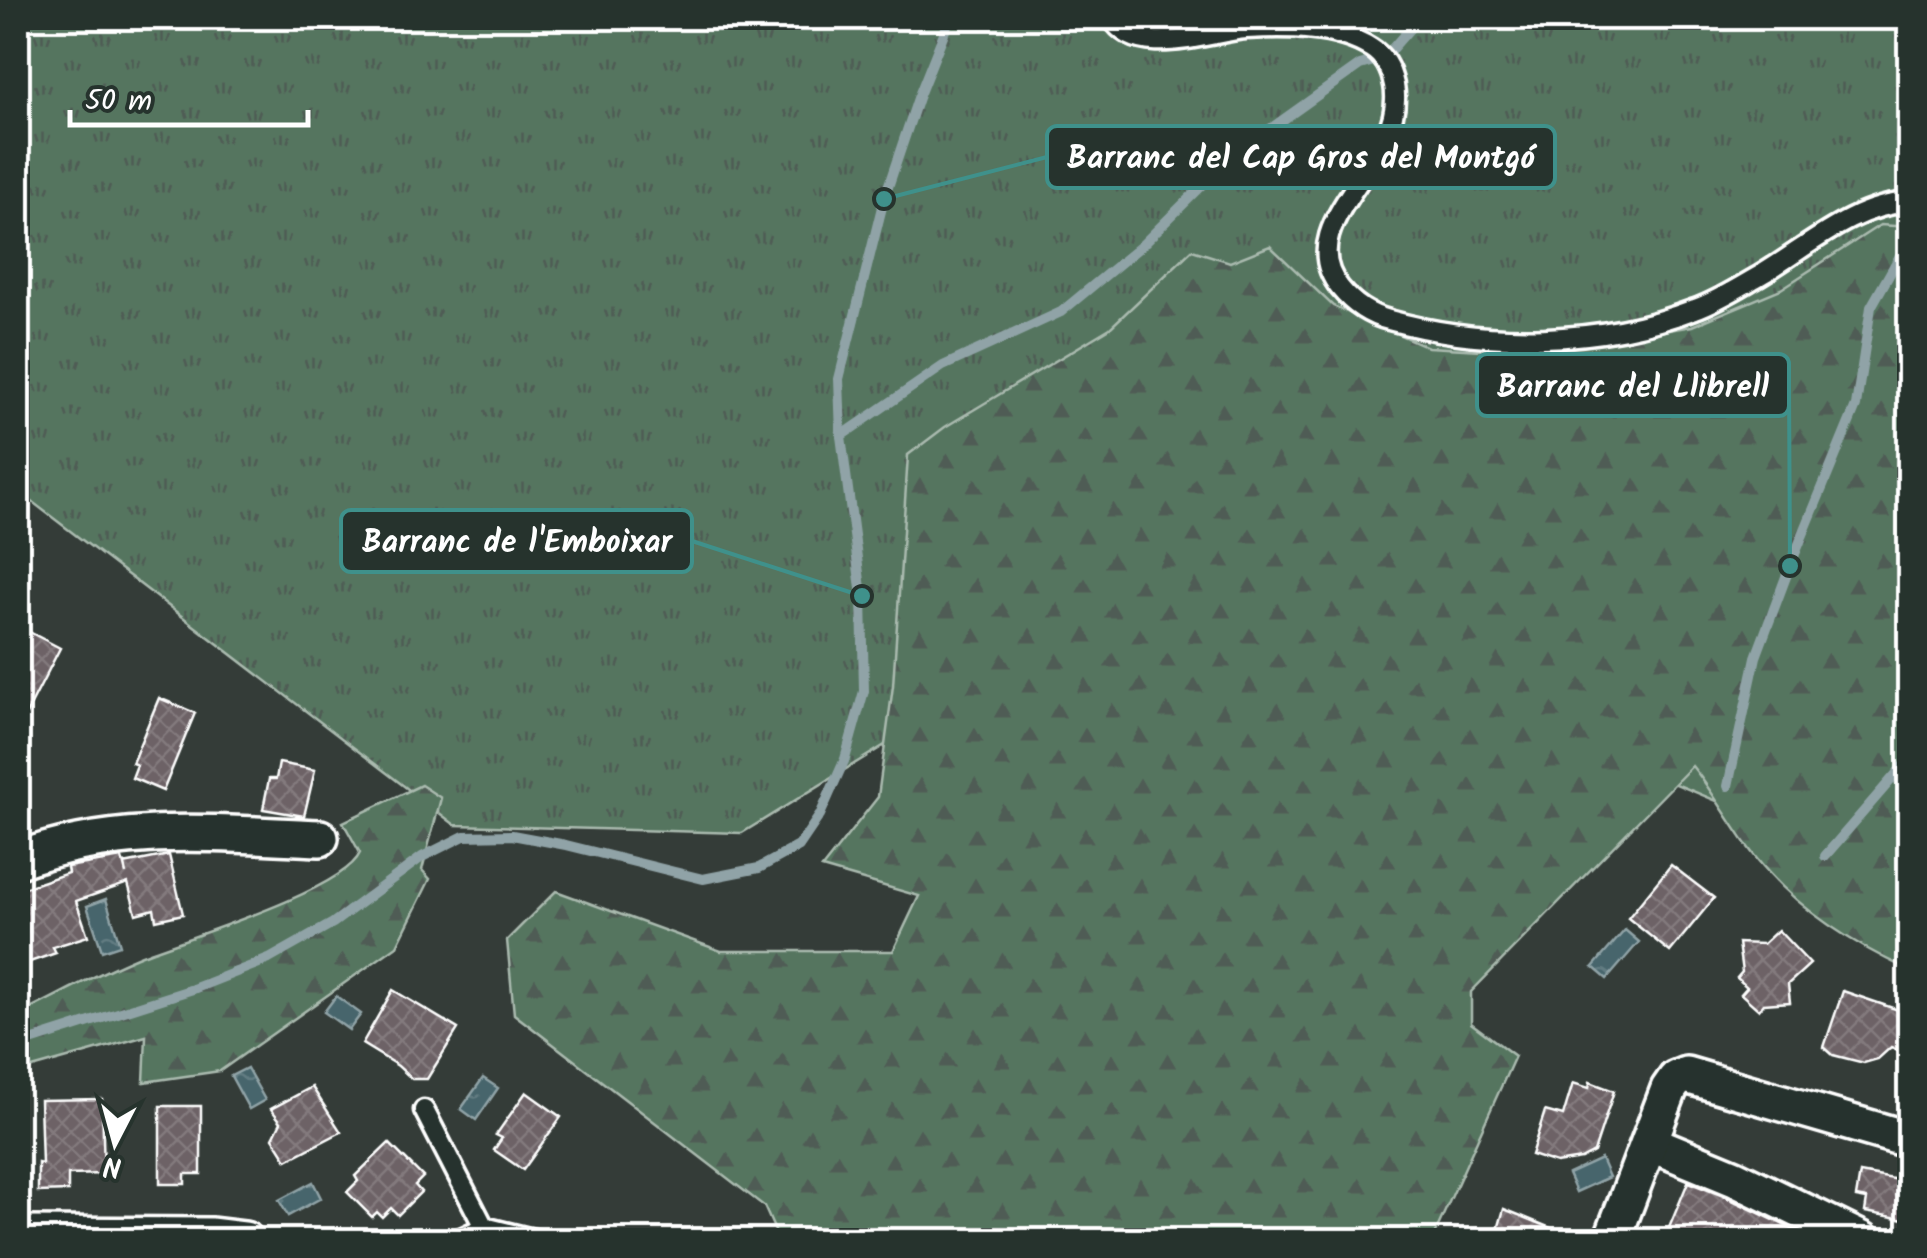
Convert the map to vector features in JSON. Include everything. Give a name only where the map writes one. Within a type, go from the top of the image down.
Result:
[{"type":"street","points":[[18,860],[100,838],[173,832],[320,838]]},
{"type":"street","points":[[1612,1240],[1669,1089],[1686,1074],[1910,1140]]},
{"type":"street","points":[[1650,1143],[1735,1178],[1862,1240]]},
{"type":"street","points":[[18,1235],[212,1236],[245,1240]]},
{"type":"lane","points":[[1112,18],[1117,27],[1139,40],[1188,40],[1244,29],[1328,31],[1369,46],[1384,58],[1394,80],[1398,111],[1374,163],[1339,211],[1324,242],[1328,272],[1340,288],[1356,306],[1387,320],[1460,334],[1528,338],[1588,334],[1646,324],[1724,296],[1874,207],[1910,202]]},
{"type":"lane","points":[[424,1110],[484,1227]]},
{"type":"lane","points":[[457,1240],[484,1227],[538,1240]]},
{"type":"green space","points":[[18,18],[1909,18],[1909,881],[1166,572],[742,833],[455,825],[18,491]]},
{"type":"green space","points":[[1880,225],[1909,227],[1909,970],[1834,928],[1784,888],[1748,847],[1692,766],[1471,992],[1471,1023],[1515,1056],[1432,1240],[779,1240],[764,1206],[514,1014],[507,940],[556,891],[721,951],[893,951],[919,896],[822,868],[878,797],[893,686],[908,455],[945,427],[1110,328],[1192,250],[1230,262],[1270,246],[1333,306],[1428,347],[1536,353],[1692,326],[1781,289]]},
{"type":"green space","points":[[421,785],[441,798],[422,870],[430,879],[397,946],[220,1071],[144,1082],[146,1036],[18,1072],[18,1015],[137,957],[259,913],[324,883],[348,868],[360,853],[343,822]]},
{"type":"water","points":[[106,899],[120,945],[102,951],[87,906]]},
{"type":"water","points":[[1625,930],[1639,942],[1607,979],[1593,967]]},
{"type":"water","points":[[336,996],[361,1014],[349,1030],[324,1012]]},
{"type":"water","points":[[247,1068],[265,1100],[249,1109],[231,1076]]},
{"type":"water","points":[[483,1078],[498,1088],[476,1120],[461,1109]]},
{"type":"water","points":[[1601,1159],[1609,1177],[1576,1192],[1568,1174]]},
{"type":"water","points":[[313,1182],[321,1198],[288,1216],[279,1200]]},
{"type":"building","points":[[18,626],[60,648],[18,730]]},
{"type":"building","points":[[159,698],[195,713],[163,791],[132,778],[137,765],[132,763]]},
{"type":"building","points":[[279,763],[315,770],[304,816],[263,809],[269,779],[276,779]]},
{"type":"building","points":[[169,855],[183,914],[156,920],[154,909],[136,914],[128,883],[76,901],[88,936],[53,947],[56,953],[18,966],[18,890],[68,873],[67,867],[122,858],[126,874],[124,864]]},
{"type":"building","points":[[1671,865],[1714,898],[1670,952],[1628,918]]},
{"type":"building","points":[[1778,930],[1810,964],[1788,984],[1790,1002],[1764,1004],[1759,1010],[1741,994],[1747,987],[1737,978],[1742,972],[1738,943],[1763,944]]},
{"type":"building","points":[[393,990],[458,1029],[427,1079],[412,1079],[362,1044]]},
{"type":"building","points":[[1843,991],[1910,1014],[1910,1036],[1904,1053],[1891,1047],[1878,1059],[1864,1063],[1833,1055],[1824,1047]]},
{"type":"building","points":[[1590,1082],[1614,1091],[1594,1152],[1581,1159],[1556,1163],[1531,1155],[1545,1111],[1563,1116],[1573,1083],[1589,1088]]},
{"type":"building","points":[[312,1087],[341,1132],[287,1160],[273,1138],[281,1122],[271,1109]]},
{"type":"building","points":[[526,1092],[561,1117],[523,1170],[494,1150],[502,1138],[496,1135]]},
{"type":"building","points":[[102,1099],[104,1174],[68,1175],[68,1191],[38,1192],[38,1163],[42,1164],[40,1100]]},
{"type":"building","points":[[160,1106],[201,1106],[201,1174],[185,1174],[185,1184],[160,1184]]},
{"type":"building","points":[[389,1143],[423,1177],[415,1185],[421,1192],[398,1215],[391,1208],[382,1217],[377,1212],[372,1217],[347,1192],[358,1181],[355,1176]]},
{"type":"building","points":[[1860,1173],[1910,1182],[1910,1220],[1865,1212],[1867,1199],[1856,1197]]},
{"type":"building","points":[[1688,1182],[1726,1197],[1815,1240],[1664,1240]]},
{"type":"building","points":[[1504,1209],[1578,1239],[1578,1240],[1495,1240]]},
{"type":"waterway","points":[[841,436],[839,379],[884,199],[950,18]]},
{"type":"waterway","points":[[18,1045],[193,989],[269,959],[333,923],[422,857],[464,836],[512,835],[703,879],[759,868],[799,846],[820,815],[845,759],[864,691],[862,596],[841,436],[943,366],[1061,312],[1141,246],[1232,156],[1360,65],[1384,58],[1419,18]]},
{"type":"waterway","points":[[1728,786],[1756,657],[1856,406],[1871,307],[1910,238]]},
{"type":"waterway","points":[[1825,856],[1910,758]]},
{"type":"place","name":"Barranc del Cap Gros del Montgó","points":[[884,199]]},
{"type":"place","name":"Barranc del Llibrell","points":[[1790,566]]},
{"type":"place","name":"Barranc de l'Emboixar","points":[[862,596]]}]
